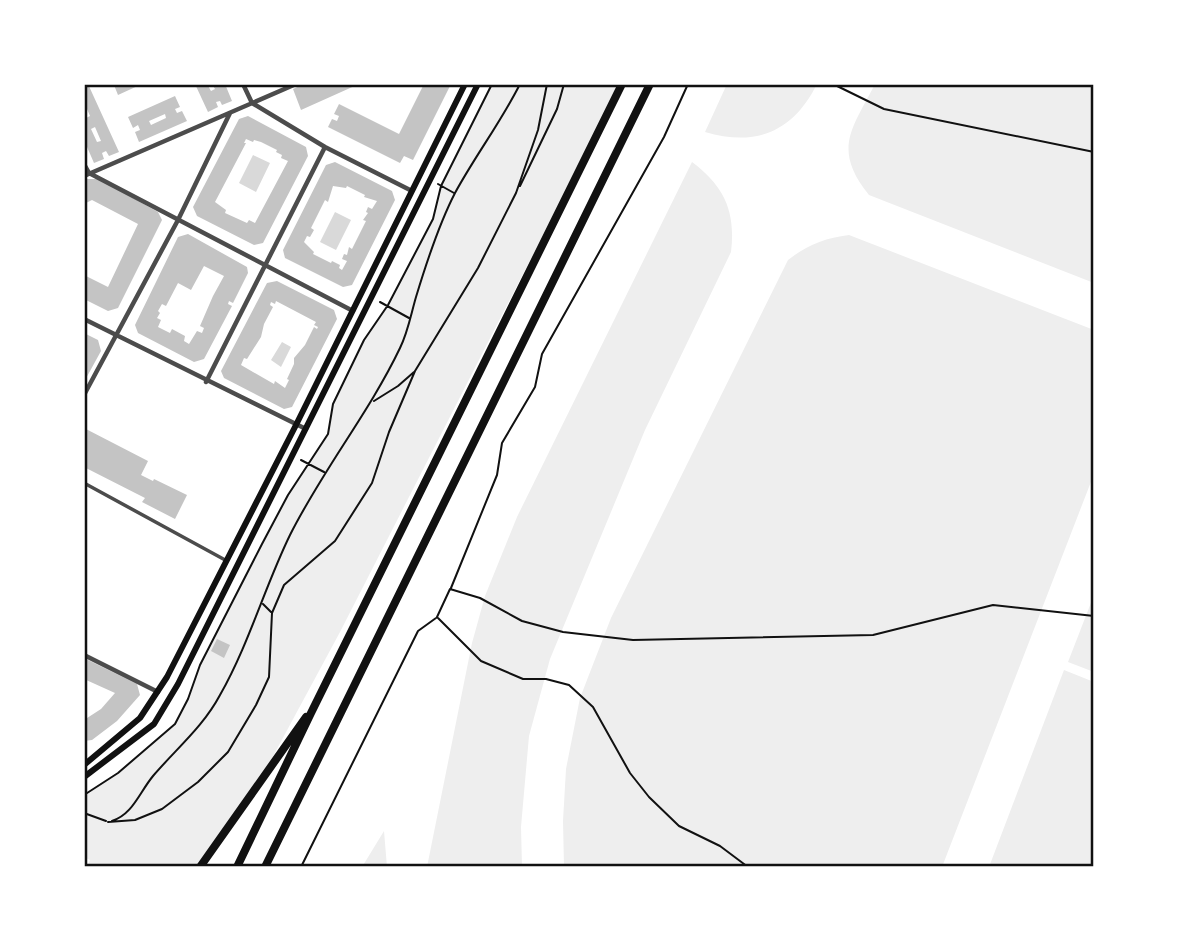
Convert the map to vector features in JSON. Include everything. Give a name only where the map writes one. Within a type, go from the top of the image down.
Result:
[{"type":"highway","points":[[237,867],[622,84]]},
{"type":"highway","points":[[265,867],[650,84]]},
{"type":"highway","points":[[200,867],[299,725],[311,713]]},
{"type":"main road","points":[[86,762],[140,718],[158,692],[296,425],[465,84]]},
{"type":"main road","points":[[84,777],[154,724],[178,684],[478,84]]},
{"type":"street","points":[[243,84],[252,103],[325,147],[412,191]]},
{"type":"street","points":[[87,174],[296,84]]},
{"type":"street","points":[[84,395],[178,220],[230,113]]},
{"type":"street","points":[[206,382],[325,147]]},
{"type":"street","points":[[84,164],[87,174],[353,310]]},
{"type":"street","points":[[84,319],[206,382],[306,429]]},
{"type":"street","points":[[84,484],[227,561]]},
{"type":"street","points":[[84,654],[158,692]]},
{"type":"path","points":[[84,795],[118,773],[175,724],[188,699],[200,665],[288,495],[328,434],[333,404],[364,340],[388,305],[433,219],[442,186],[492,84]]},
{"type":"path","points":[[108,822],[124,817],[130,811],[142,790],[205,719],[221,694],[290,535],[325,472],[373,402],[402,344],[424,274],[455,194],[503,118],[520,84]]},
{"type":"path","points":[[516,193],[538,130],[547,84]]},
{"type":"path","points":[[84,813],[108,822],[135,820],[162,809],[198,782],[228,752],[270,677],[272,613],[284,585],[335,541],[372,483],[389,432],[415,371],[478,268],[557,109],[564,84]]},
{"type":"path","points":[[301,867],[418,631],[437,617],[498,475],[502,443],[535,387],[542,354],[664,137],[688,84]]},
{"type":"path","points":[[833,84],[884,109],[1094,152]]},
{"type":"path","points":[[431,180],[455,194]]},
{"type":"path","points":[[373,298],[410,319]]},
{"type":"path","points":[[373,402],[415,371]]},
{"type":"path","points":[[293,455],[307,465],[325,472]]},
{"type":"path","points":[[450,589],[480,598],[522,621],[563,632],[633,640],[873,635],[993,605],[1094,616]]},
{"type":"path","points":[[262,603],[272,613]]},
{"type":"path","points":[[437,617],[481,661],[523,679],[569,685],[593,707],[631,773],[649,797],[679,826],[720,846],[748,867]]},
{"type":"shaded area","points":[[492,84],[620,84],[340,632],[257,786],[201,867],[87,867],[90,860],[84,857],[84,795],[118,773],[175,724],[188,699],[200,665],[288,495],[328,434],[333,404],[364,340],[388,305],[432,219],[441,186]]},
{"type":"shaded area","points":[[727,84],[817,84],[797,114],[784,124],[771,132],[741,138],[705,132]]},
{"type":"shaded area","points":[[875,84],[1094,84],[1094,283],[869,195],[851,165],[849,139]]},
{"type":"shaded area","points":[[253,155],[270,163],[256,192],[239,183]]},
{"type":"shaded area","points":[[692,162],[712,180],[725,201],[732,224],[731,252],[645,430],[550,659],[529,736],[521,827],[522,867],[427,867],[472,643],[485,596],[517,517]]},
{"type":"shaded area","points":[[335,212],[351,220],[336,250],[320,242]]},
{"type":"shaded area","points":[[849,235],[1094,330],[1094,474],[942,867],[564,867],[566,769],[580,698],[611,618],[788,260],[817,243]]},
{"type":"shaded area","points":[[282,342],[291,347],[281,367],[271,360]]},
{"type":"shaded area","points":[[1094,595],[1094,672],[1068,662]]},
{"type":"shaded area","points":[[1064,670],[1094,682],[1094,867],[989,867]]},
{"type":"shaded area","points":[[384,831],[387,867],[362,867]]},
{"type":"building","points":[[84,84],[88,84],[119,152],[109,156],[106,151],[102,153],[104,159],[94,163],[84,140],[84,113],[86,118],[90,116],[84,102]],"holes":[[[95,127],[101,141],[97,142],[91,129]]]},
{"type":"building","points":[[142,84],[118,95],[114,85]]},
{"type":"building","points":[[195,84],[207,84],[211,91],[215,89],[212,84],[225,84],[232,101],[222,105],[220,101],[216,102],[218,107],[208,112]]},
{"type":"building","points":[[304,84],[359,84],[301,110],[293,89]]},
{"type":"building","points":[[424,84],[451,84],[413,160],[404,156],[400,163],[328,127],[332,119],[337,121],[339,116],[334,114],[339,104],[399,134]]},
{"type":"building","points":[[175,96],[180,107],[175,109],[177,113],[182,111],[187,121],[139,142],[135,132],[140,130],[138,125],[133,128],[128,117]],"holes":[[[165,114],[166,118],[151,125],[149,121]]]},
{"type":"building","points":[[248,116],[306,147],[308,156],[263,243],[254,245],[197,216],[193,207],[239,119]],"holes":[[[246,139],[261,142],[277,150],[276,152],[282,155],[281,158],[288,161],[255,223],[249,220],[247,223],[225,213],[226,210],[215,202]]]},
{"type":"building","points":[[335,162],[392,191],[395,200],[352,285],[343,287],[285,258],[283,250],[326,165]],"holes":[[[333,186],[347,186],[365,195],[364,197],[377,201],[372,209],[368,207],[368,213],[363,220],[366,221],[352,249],[349,247],[347,255],[344,254],[342,259],[347,261],[342,270],[340,265],[313,254],[304,242],[314,230],[311,228],[325,200],[328,202]]]},
{"type":"building","points":[[85,179],[99,179],[158,212],[162,220],[118,308],[108,311],[84,299],[84,275],[108,287],[138,224],[92,200],[84,204]]},
{"type":"building","points":[[188,234],[247,267],[248,273],[233,303],[229,301],[228,304],[232,306],[204,359],[194,362],[138,333],[135,325],[178,237]],"holes":[[[204,266],[224,276],[200,326],[204,328],[202,333],[197,331],[189,344],[184,341],[185,336],[172,329],[170,333],[158,327],[161,320],[157,318],[160,313],[158,311],[162,304],[166,306],[178,283],[191,290]]]},
{"type":"building","points":[[277,281],[334,310],[337,319],[292,407],[284,409],[224,378],[221,371],[267,283]],"holes":[[[276,301],[316,322],[314,325],[317,329],[314,327],[305,345],[294,358],[285,388],[241,365],[261,337],[273,307],[271,302],[275,304]]]},
{"type":"building","points":[[84,333],[98,340],[101,351],[84,382]]},
{"type":"building","points":[[84,428],[148,461],[141,475],[187,495],[175,519],[142,502],[145,498],[84,467]]},
{"type":"building","points":[[217,639],[230,645],[224,658],[211,651]]},
{"type":"building","points":[[84,658],[137,684],[140,695],[117,721],[92,740],[84,741],[84,720],[101,709],[115,693],[84,679]]}]
